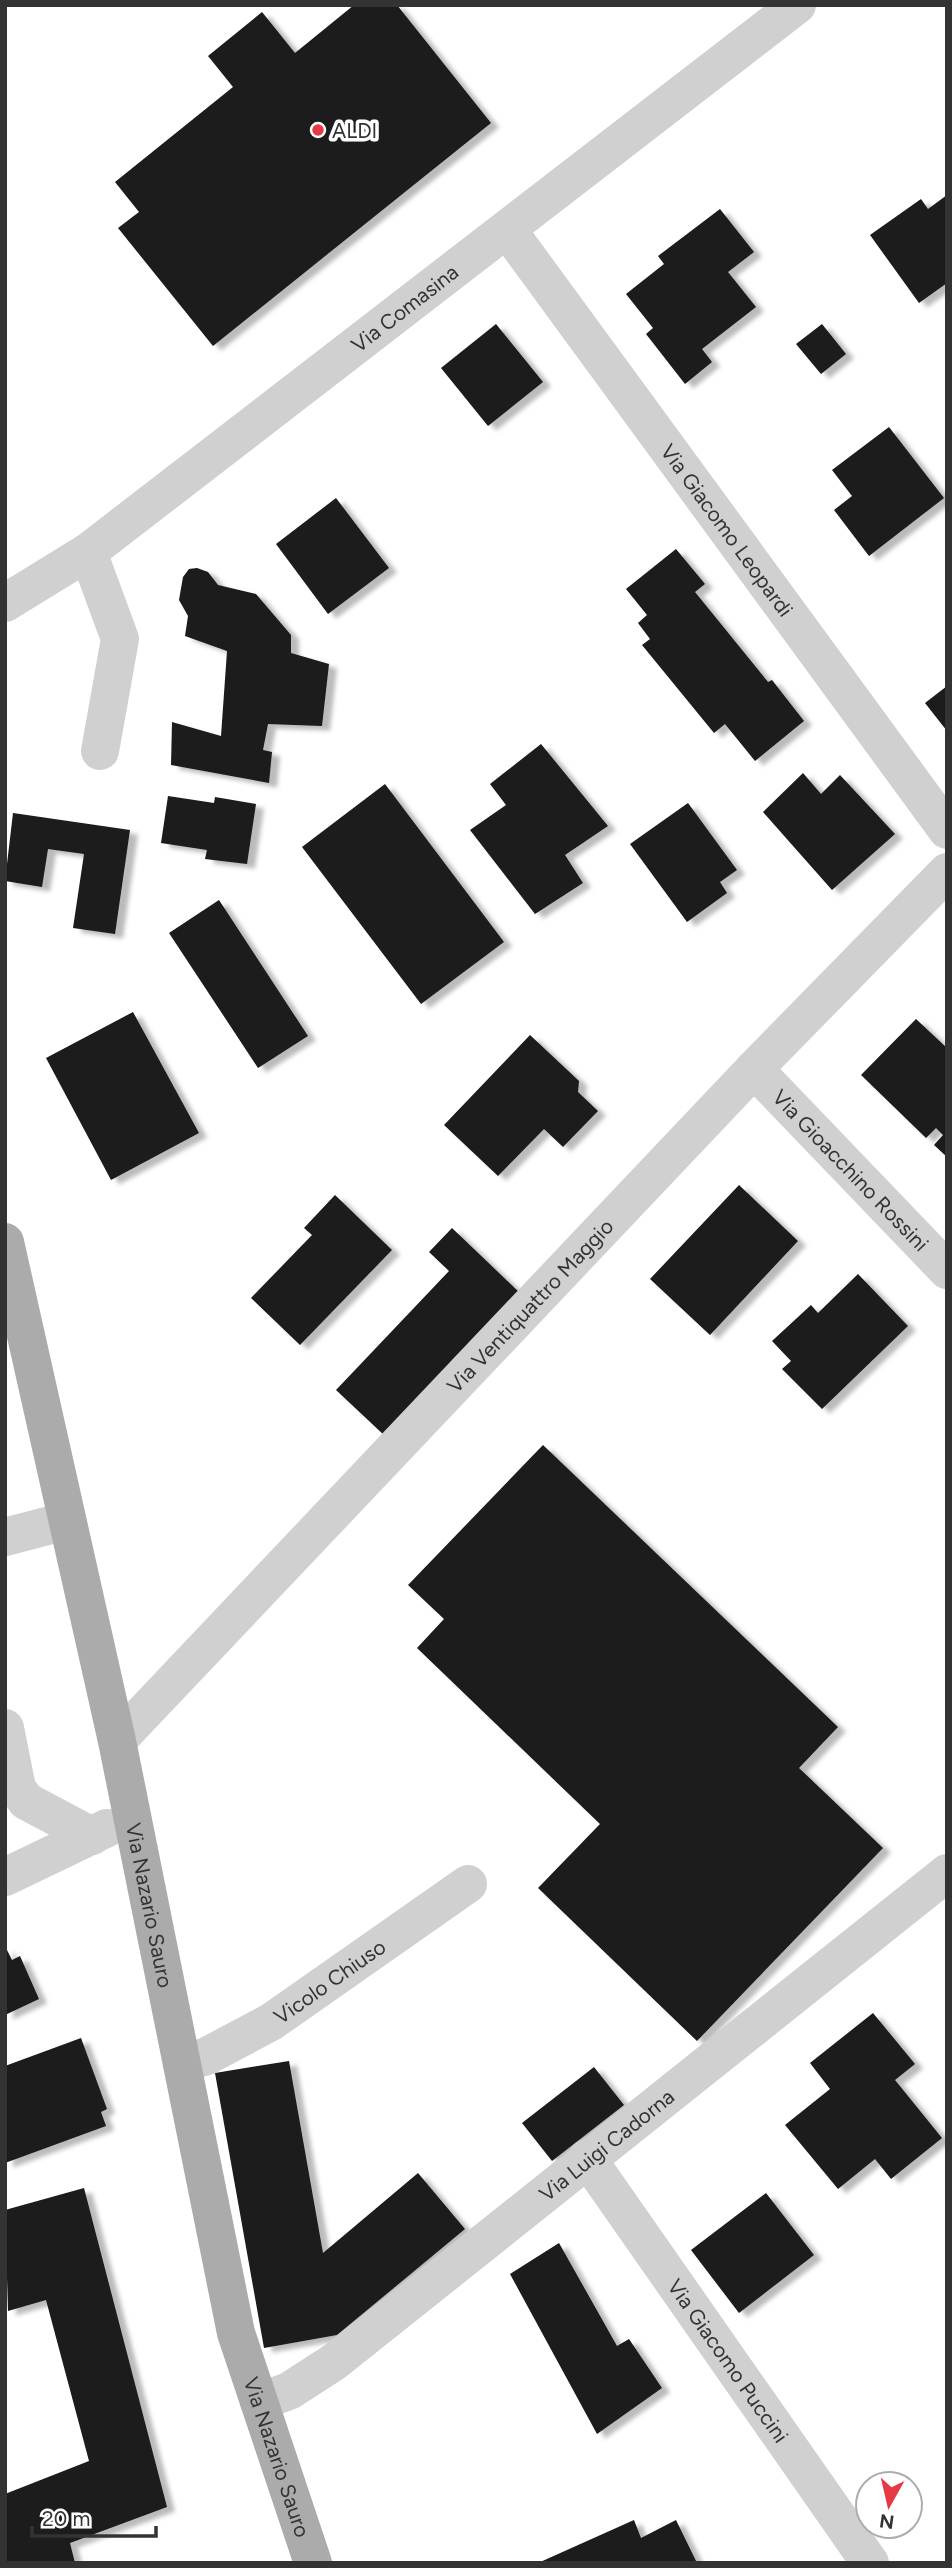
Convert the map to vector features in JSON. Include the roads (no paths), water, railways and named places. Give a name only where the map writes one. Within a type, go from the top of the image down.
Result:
[{"type":"main road","name":"Via Nazario Sauro","points":[[5,1242],[10,1284],[117,1741],[236,2333],[313,2563]]},
{"type":"street","name":"Via Comasina","points":[[5,603],[88,552],[797,5]]},
{"type":"street","name":"Via Giacomo Leopardi","points":[[507,229],[947,830]]},
{"type":"street","points":[[88,552],[120,639],[100,751]]},
{"type":"street","name":"Via Ventiquattro Maggio","points":[[117,1741],[754,1069],[947,872]]},
{"type":"street","name":"Via Gioacchino Rossini","points":[[754,1069],[947,1270]]},
{"type":"street","points":[[5,1536],[66,1521]]},
{"type":"street","points":[[5,1728],[16,1788],[26,1801],[92,1836]]},
{"type":"street","points":[[5,1877],[131,1816]]},
{"type":"street","name":"Via Luigi Cadorna","points":[[259,2402],[289,2391],[334,2362],[947,1873]]},
{"type":"street","name":"Vicolo Chiuso","points":[[182,2064],[208,2056],[271,2022],[468,1884]]},
{"type":"street","name":"Via Giacomo Puccini","points":[[587,2158],[870,2563]]},
{"type":"place","name":"ALDI","points":[[318,130]]}]
